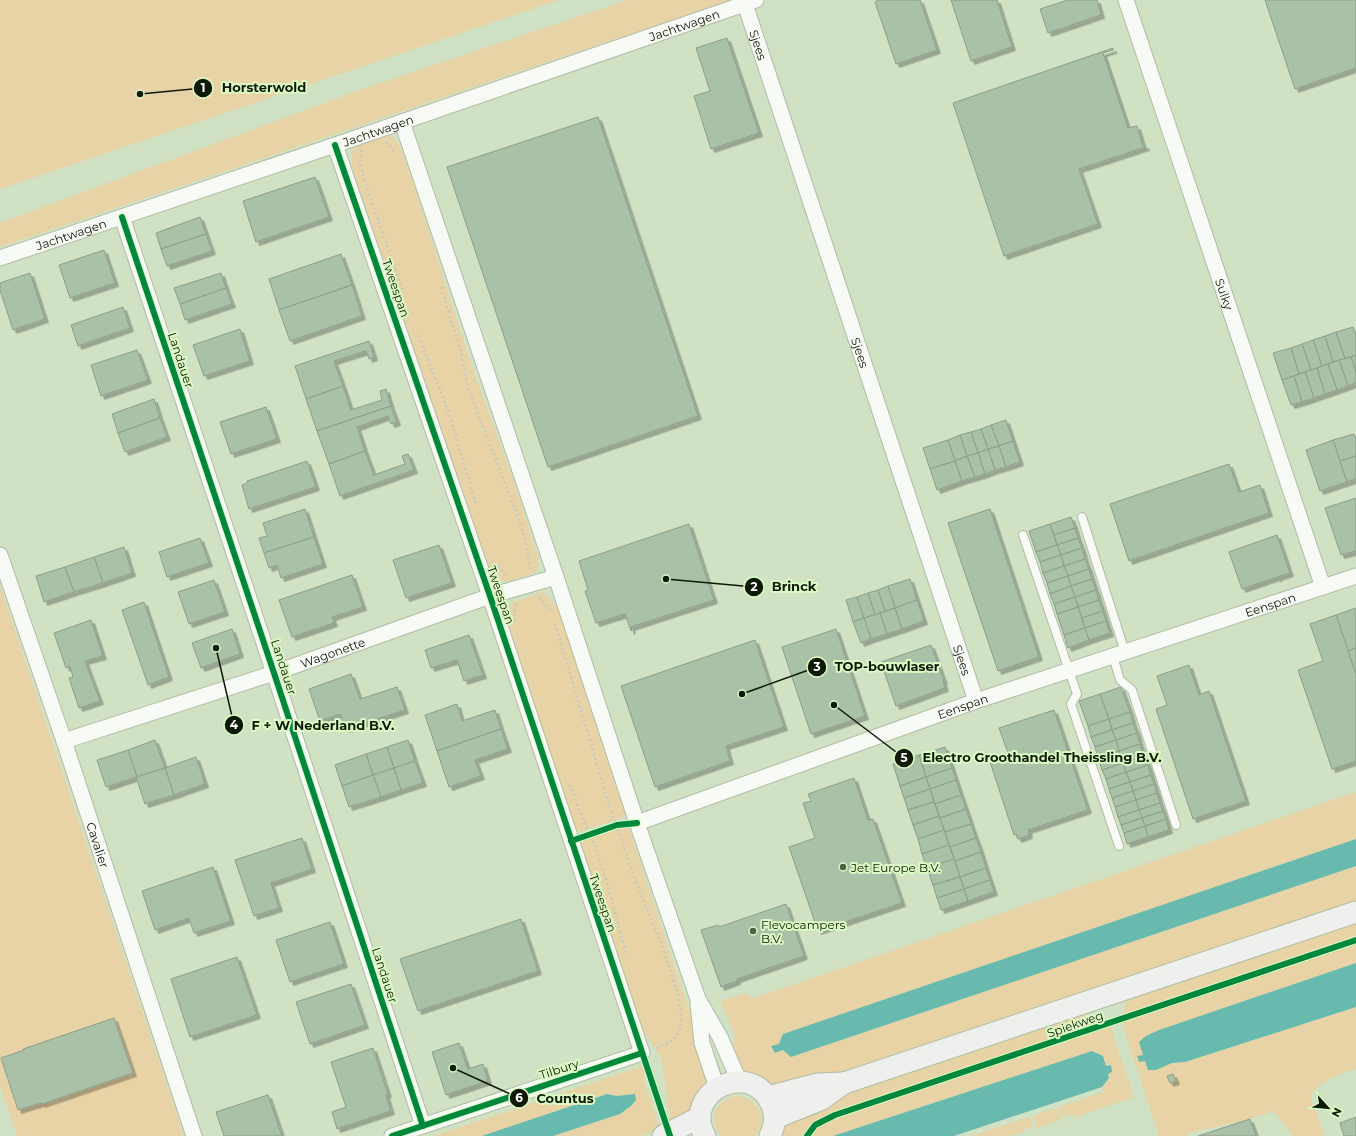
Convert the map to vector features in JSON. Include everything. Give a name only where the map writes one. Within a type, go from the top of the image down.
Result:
[{"type":"main road","name":"Spiekweg","points":[[768,1097],[818,1084],[844,1083],[1356,912]]},
{"type":"main road","points":[[663,1136],[703,1126],[703,1106],[708,1096],[717,1088],[727,1083],[739,1082],[750,1084],[760,1089],[768,1097],[773,1107],[772,1127]]},
{"type":"main road","name":"Spiekweg","points":[[772,1127],[822,1099],[844,1083]]},
{"type":"street","name":"Sulky","points":[[1126,0],[1323,587]]},
{"type":"street","name":"Jachtwagen","points":[[0,258],[361,135],[380,130],[750,2]]},
{"type":"street","name":"Sjees","points":[[750,2],[976,701]]},
{"type":"street","points":[[402,122],[556,577],[637,823],[698,999],[720,1037],[739,1082]]},
{"type":"street","name":"Tweespan","points":[[335,145],[490,596],[642,1053]]},
{"type":"street","name":"Landauer","points":[[122,217],[423,1126]]},
{"type":"street","name":"Cavalier","points":[[0,555],[64,741],[194,1136]]},
{"type":"street","name":"Eenspan","points":[[637,823],[976,701],[1356,576]]},
{"type":"street","name":"Wagonette","points":[[64,741],[274,673],[490,596],[556,577]]},
{"type":"street","points":[[698,999],[702,1043],[717,1088]]},
{"type":"street","name":"Tilbury","points":[[392,1136],[642,1053]]},
{"type":"lane","points":[[1082,517],[1119,654],[1120,680],[1132,690],[1176,824]]},
{"type":"lane","points":[[1023,535],[1077,694],[1071,704],[1119,846]]},
{"type":"path","points":[[380,130],[383,139],[396,153]]},
{"type":"path","points":[[361,135],[363,144],[360,162],[365,182],[404,297]]},
{"type":"path","points":[[440,286],[461,352],[467,384],[520,522],[527,548],[525,586],[515,608],[514,622]]},
{"type":"path","points":[[416,333],[442,394],[453,426],[476,506]]},
{"type":"path","points":[[493,562],[513,580],[536,594],[550,609],[552,616]]},
{"type":"path","points":[[554,624],[613,817],[673,977],[682,1016],[680,1029],[669,1044],[655,1049],[654,1041]]},
{"type":"path","points":[[567,779],[589,835],[593,841],[608,886],[628,960]]},
{"type":"path","points":[[610,827],[637,823]]},
{"type":"path","points":[[571,841],[596,833]]},
{"type":"shaded area","points":[[0,0],[559,0],[0,189]]},
{"type":"shaded area","points":[[628,0],[731,0],[0,247],[0,223],[357,91]]},
{"type":"shaded area","points":[[386,136],[393,137],[400,147],[412,179],[469,358],[517,491],[538,557],[538,568],[535,573],[506,582],[497,579],[492,573],[487,562],[352,168],[351,154],[356,144]]},
{"type":"shaded area","points":[[0,585],[184,1136],[17,1136],[0,1086]]},
{"type":"shaded area","points":[[543,592],[550,598],[558,609],[626,816],[576,833],[506,616],[511,603]]},
{"type":"shaded area","points":[[1356,792],[1356,839],[783,1034],[779,1044],[791,1057],[1356,866],[1356,903],[946,1042],[882,1059],[790,1088],[772,1087],[756,1080],[738,1066],[730,1054],[735,1034],[720,1001],[747,993],[751,999]]},
{"type":"shaded area","points":[[628,826],[686,1002],[708,1044],[706,1084],[703,1092],[691,1112],[671,1127],[662,1060],[644,1031],[580,842]]},
{"type":"shaded area","points":[[1356,921],[1356,963],[1159,1030],[1144,1055],[1145,1061],[1156,1070],[1172,1063],[1185,1062],[1356,1007],[1356,1069],[1331,1078],[1320,1085],[1310,1095],[1325,1136],[1293,1136],[1274,1111],[1246,1120],[1187,1133],[1188,1136],[1159,1136],[1122,1023],[1125,1006],[1131,996]]},
{"type":"shaded area","points":[[1073,1016],[1090,1018],[1098,1024],[826,1116],[813,1123],[802,1136],[778,1136],[782,1128],[794,1117],[935,1059]]},
{"type":"shaded area","points":[[1110,1026],[1134,1097],[1075,1117],[1073,1114],[1062,1117],[1059,1107],[1104,1092],[1102,1087],[1109,1078],[1108,1074],[1111,1069],[1111,1065],[1106,1066],[1092,1051],[833,1136],[811,1136],[815,1129],[833,1119]]},
{"type":"shaded area","points":[[648,1064],[643,1079],[660,1129],[641,1136],[553,1136],[620,1114],[635,1094],[617,1096],[607,1094],[482,1136],[433,1136]]},
{"type":"shaded area","points":[[736,1096],[750,1101],[756,1105],[759,1110],[761,1122],[755,1136],[721,1136],[717,1130],[714,1117],[716,1111],[723,1102]]},
{"type":"shaded area","points":[[1057,1108],[1061,1120],[1037,1128],[1033,1116]]},
{"type":"shaded area","points":[[1030,1117],[1033,1127],[1023,1130],[1024,1132],[1010,1136],[971,1136]]},
{"type":"water","points":[[1356,839],[1356,866],[791,1057],[783,1050],[775,1053],[771,1046],[779,1044],[783,1034]]},
{"type":"water","points":[[1356,963],[1356,1007],[1185,1062],[1172,1063],[1156,1070],[1148,1070],[1145,1061],[1139,1062],[1137,1056],[1143,1055],[1139,1042],[1146,1036],[1159,1030]]},
{"type":"water","points":[[1092,1051],[1103,1056],[1106,1066],[1111,1065],[1112,1072],[1108,1074],[1109,1078],[1102,1087],[954,1136],[833,1136]]},
{"type":"water","points":[[607,1094],[617,1096],[635,1094],[636,1100],[631,1106],[620,1114],[553,1136],[482,1136]]},
{"type":"building","points":[[877,0],[920,0],[937,50],[896,64],[875,2]]},
{"type":"building","points":[[951,0],[997,0],[1012,47],[971,61]]},
{"type":"building","points":[[1068,0],[1097,0],[1101,15],[1048,33],[1040,9]]},
{"type":"building","points":[[1265,0],[1356,0],[1356,68],[1295,89]]},
{"type":"building","points":[[727,38],[759,133],[711,149],[694,96],[710,91],[696,48]]},
{"type":"building","points":[[1113,48],[1113,50],[1103,53],[1128,128],[1137,126],[1143,146],[1145,145],[1146,147],[1079,169],[1098,224],[1004,256],[953,103]]},
{"type":"building","points":[[598,117],[698,416],[548,467],[447,167]]},
{"type":"building","points":[[315,177],[329,217],[256,242],[243,201]]},
{"type":"building","points":[[200,217],[206,234],[161,249],[156,233]]},
{"type":"building","points":[[206,234],[212,251],[167,266],[161,249]]},
{"type":"building","points":[[104,250],[115,283],[70,298],[59,265]]},
{"type":"building","points":[[341,254],[352,285],[279,310],[269,279]]},
{"type":"building","points":[[30,273],[45,319],[13,330],[0,290],[0,283]]},
{"type":"building","points":[[221,273],[226,288],[180,304],[174,288]]},
{"type":"building","points":[[352,285],[362,316],[290,341],[279,310]]},
{"type":"building","points":[[226,288],[232,304],[185,320],[180,304]]},
{"type":"building","points":[[123,307],[130,328],[78,346],[71,325]]},
{"type":"building","points":[[1353,327],[1356,335],[1356,355],[1345,359],[1336,332]]},
{"type":"building","points":[[240,329],[250,361],[204,376],[193,345]]},
{"type":"building","points":[[1336,332],[1345,359],[1333,362],[1325,336]]},
{"type":"building","points":[[1325,336],[1333,362],[1322,366],[1313,340]]},
{"type":"building","points":[[1313,340],[1322,366],[1311,370],[1302,344]]},
{"type":"building","points":[[369,341],[374,357],[369,359],[366,351],[334,361],[343,386],[306,399],[295,366]]},
{"type":"building","points":[[1302,344],[1311,370],[1299,374],[1291,348]]},
{"type":"building","points":[[1291,348],[1299,374],[1282,380],[1273,353]]},
{"type":"building","points":[[137,350],[148,380],[101,396],[91,365]]},
{"type":"building","points":[[1356,355],[1356,372],[1351,357]]},
{"type":"building","points":[[1351,357],[1356,372],[1356,383],[1348,386],[1339,360]]},
{"type":"building","points":[[1339,360],[1348,386],[1337,390],[1328,364]]},
{"type":"building","points":[[1328,364],[1337,390],[1325,394],[1317,368]]},
{"type":"building","points":[[1317,368],[1325,394],[1314,398],[1305,372]]},
{"type":"building","points":[[1305,372],[1314,398],[1302,402],[1294,376]]},
{"type":"building","points":[[1294,376],[1302,402],[1291,405],[1282,380]]},
{"type":"building","points":[[343,386],[351,410],[382,400],[380,391],[386,389],[391,406],[317,431],[306,399]]},
{"type":"building","points":[[154,399],[160,418],[118,433],[112,414]]},
{"type":"building","points":[[391,406],[397,422],[391,424],[388,416],[357,427],[365,451],[329,464],[317,431]]},
{"type":"building","points":[[266,407],[277,439],[231,454],[220,422]]},
{"type":"building","points":[[160,418],[167,437],[125,452],[118,433]]},
{"type":"building","points":[[1006,420],[1013,441],[999,446],[991,425]]},
{"type":"building","points":[[991,425],[999,446],[988,449],[981,429]]},
{"type":"building","points":[[981,429],[988,449],[978,453],[971,432]]},
{"type":"building","points":[[971,432],[978,453],[967,456],[960,435]]},
{"type":"building","points":[[1354,434],[1356,439],[1356,456],[1340,461],[1333,440]]},
{"type":"building","points":[[960,435],[967,456],[955,461],[948,440]]},
{"type":"building","points":[[948,440],[955,461],[930,469],[923,448]]},
{"type":"building","points":[[1333,440],[1347,482],[1320,491],[1306,450]]},
{"type":"building","points":[[1013,441],[1020,462],[1006,467],[999,446]]},
{"type":"building","points":[[999,446],[1006,467],[995,470],[988,449]]},
{"type":"building","points":[[988,449],[995,470],[985,474],[978,453]]},
{"type":"building","points":[[365,451],[374,475],[405,464],[402,456],[408,454],[414,470],[340,496],[329,464]]},
{"type":"building","points":[[978,453],[985,474],[975,477],[967,456]]},
{"type":"building","points":[[967,456],[975,477],[962,481],[955,461]]},
{"type":"building","points":[[1356,456],[1356,479],[1347,482],[1340,461]]},
{"type":"building","points":[[307,461],[316,487],[249,509],[242,485],[247,483],[247,481]]},
{"type":"building","points":[[955,461],[962,481],[937,490],[930,469]]},
{"type":"building","points":[[1229,464],[1239,492],[1260,485],[1269,513],[1129,561],[1110,504]]},
{"type":"building","points":[[1356,498],[1356,551],[1341,555],[1325,508]]},
{"type":"building","points":[[305,509],[314,537],[264,553],[259,538],[267,536],[263,523]]},
{"type":"building","points":[[990,509],[1039,657],[998,671],[948,523]]},
{"type":"building","points":[[1071,517],[1075,528],[1054,535],[1050,524]]},
{"type":"building","points":[[689,524],[714,600],[631,627],[631,631],[625,614],[596,623],[585,591],[588,590],[579,561]]},
{"type":"building","points":[[1050,524],[1057,545],[1036,552],[1029,531]]},
{"type":"building","points":[[1075,528],[1078,538],[1057,545],[1054,535]]},
{"type":"building","points":[[1277,535],[1290,573],[1278,577],[1278,579],[1277,577],[1242,589],[1229,552]]},
{"type":"building","points":[[314,537],[323,564],[281,578],[277,565],[269,568],[264,553]]},
{"type":"building","points":[[200,538],[209,563],[167,577],[159,552]]},
{"type":"building","points":[[1078,538],[1082,548],[1061,555],[1057,545]]},
{"type":"building","points":[[439,545],[452,583],[406,598],[393,560]]},
{"type":"building","points":[[1057,545],[1061,555],[1040,562],[1036,552]]},
{"type":"building","points":[[124,547],[132,573],[103,583],[94,557]]},
{"type":"building","points":[[1082,548],[1085,559],[1064,566],[1061,555]]},
{"type":"building","points":[[1061,555],[1064,566],[1043,573],[1040,562]]},
{"type":"building","points":[[94,557],[103,583],[74,592],[65,567]]},
{"type":"building","points":[[1085,559],[1089,569],[1068,576],[1064,566]]},
{"type":"building","points":[[1064,566],[1068,576],[1047,583],[1043,573]]},
{"type":"building","points":[[65,567],[74,592],[44,602],[36,576]]},
{"type":"building","points":[[1089,569],[1092,579],[1071,586],[1068,576]]},
{"type":"building","points":[[352,575],[363,607],[332,617],[334,623],[292,637],[279,600]]},
{"type":"building","points":[[1068,576],[1071,586],[1050,594],[1047,583]]},
{"type":"building","points":[[910,579],[917,600],[895,608],[888,586]]},
{"type":"building","points":[[1092,579],[1096,590],[1075,597],[1071,586]]},
{"type":"building","points":[[214,580],[225,612],[189,624],[178,592]]},
{"type":"building","points":[[888,586],[895,608],[885,611],[878,590]]},
{"type":"building","points":[[1071,586],[1075,597],[1054,604],[1050,594]]},
{"type":"building","points":[[878,590],[885,611],[875,615],[868,593]]},
{"type":"building","points":[[1096,590],[1099,600],[1078,607],[1075,597]]},
{"type":"building","points":[[868,593],[875,615],[864,618],[857,597]]},
{"type":"building","points":[[857,597],[864,618],[853,622],[846,600]]},
{"type":"building","points":[[1075,597],[1078,607],[1057,614],[1054,604]]},
{"type":"building","points":[[917,600],[924,621],[902,629],[895,608]]},
{"type":"building","points":[[1099,600],[1103,611],[1082,618],[1078,607]]},
{"type":"building","points":[[144,602],[169,677],[148,685],[122,610]]},
{"type":"building","points":[[1078,607],[1085,628],[1064,635],[1057,614]]},
{"type":"building","points":[[895,608],[902,629],[887,634],[880,613]]},
{"type":"building","points":[[1356,608],[1356,648],[1348,651],[1336,615]]},
{"type":"building","points":[[1103,611],[1106,621],[1085,628],[1082,618]]},
{"type":"building","points":[[880,613],[887,634],[871,639],[864,618]]},
{"type":"building","points":[[1336,615],[1356,674],[1356,761],[1332,769],[1298,670],[1323,661],[1310,624]]},
{"type":"building","points":[[864,618],[871,639],[861,643],[853,622]]},
{"type":"building","points":[[91,620],[103,656],[85,661],[100,701],[79,708],[69,678],[73,677],[70,666],[66,668],[54,633]]},
{"type":"building","points":[[1106,621],[1110,633],[1089,640],[1085,628]]},
{"type":"building","points":[[1085,628],[1089,640],[1068,648],[1064,635]]},
{"type":"building","points":[[232,629],[240,654],[201,668],[192,643]]},
{"type":"building","points":[[836,629],[865,716],[811,734],[782,647]]},
{"type":"building","points":[[469,635],[483,675],[464,681],[457,660],[431,668],[425,650]]},
{"type":"building","points":[[755,640],[784,727],[726,746],[730,761],[655,787],[621,686]]},
{"type":"building","points":[[931,645],[944,681],[945,688],[896,706],[881,662]]},
{"type":"building","points":[[1356,648],[1356,674],[1348,651]]},
{"type":"building","points":[[1189,665],[1199,695],[1209,691],[1246,801],[1193,819],[1156,709],[1167,705],[1157,676]]},
{"type":"building","points":[[351,674],[360,699],[397,687],[405,710],[346,729],[340,714],[320,721],[309,689]]},
{"type":"building","points":[[1121,687],[1130,712],[1109,719],[1100,694]]},
{"type":"building","points":[[1100,694],[1109,719],[1088,726],[1079,701]]},
{"type":"building","points":[[457,704],[462,721],[495,710],[501,729],[437,751],[425,715]]},
{"type":"building","points":[[1054,710],[1088,810],[1028,830],[1029,835],[1018,839],[1016,834],[1014,835],[989,759],[1008,753],[999,728]]},
{"type":"building","points":[[1130,712],[1133,723],[1112,730],[1109,719]]},
{"type":"building","points":[[1109,719],[1112,730],[1091,737],[1088,726]]},
{"type":"building","points":[[1133,723],[1137,733],[1116,740],[1112,730]]},
{"type":"building","points":[[501,729],[508,749],[475,760],[481,776],[449,787],[437,751]]},
{"type":"building","points":[[1112,730],[1116,740],[1095,747],[1091,737]]},
{"type":"building","points":[[1137,733],[1140,744],[1119,751],[1116,740]]},
{"type":"building","points":[[155,740],[165,768],[137,777],[128,750]]},
{"type":"building","points":[[408,740],[415,761],[394,768],[387,747]]},
{"type":"building","points":[[1116,740],[1119,751],[1098,758],[1095,747]]},
{"type":"building","points":[[1140,744],[1144,756],[1123,763],[1119,751]]},
{"type":"building","points":[[387,747],[394,768],[373,775],[366,754]]},
{"type":"building","points":[[945,747],[952,768],[926,777],[919,755]]},
{"type":"building","points":[[128,750],[137,777],[106,787],[97,760]]},
{"type":"building","points":[[1119,751],[1123,763],[1102,770],[1098,758]]},
{"type":"building","points":[[366,754],[373,775],[342,786],[335,765]]},
{"type":"building","points":[[919,755],[926,777],[900,786],[893,764]]},
{"type":"building","points":[[1144,756],[1148,765],[1126,772],[1123,763]]},
{"type":"building","points":[[196,757],[205,784],[174,795],[165,768]]},
{"type":"building","points":[[415,761],[423,783],[401,790],[394,768]]},
{"type":"building","points":[[1123,763],[1126,772],[1106,779],[1102,770]]},
{"type":"building","points":[[1148,765],[1151,775],[1130,782],[1126,772]]},
{"type":"building","points":[[165,768],[174,795],[145,804],[136,777]]},
{"type":"building","points":[[394,768],[401,790],[381,797],[373,775]]},
{"type":"building","points":[[952,768],[956,780],[930,789],[926,777]]},
{"type":"building","points":[[1126,772],[1130,782],[1109,789],[1106,779]]},
{"type":"building","points":[[373,775],[381,797],[349,807],[342,786]]},
{"type":"building","points":[[1151,775],[1154,784],[1133,791],[1130,782]]},
{"type":"building","points":[[926,777],[930,789],[904,798],[900,786]]},
{"type":"building","points":[[854,778],[868,820],[873,819],[902,903],[818,931],[789,847],[815,838],[803,803],[811,801],[808,794]]},
{"type":"building","points":[[956,780],[961,795],[935,804],[930,789]]},
{"type":"building","points":[[1130,782],[1133,791],[1112,798],[1109,789]]},
{"type":"building","points":[[1154,784],[1157,793],[1136,800],[1133,791]]},
{"type":"building","points":[[930,789],[934,802],[908,810],[904,798]]},
{"type":"building","points":[[1133,791],[1136,800],[1115,807],[1112,798]]},
{"type":"building","points":[[1157,793],[1160,803],[1139,810],[1136,800]]},
{"type":"building","points":[[961,795],[966,809],[940,818],[935,804]]},
{"type":"building","points":[[1136,800],[1139,810],[1118,817],[1115,807]]},
{"type":"building","points":[[934,802],[939,816],[913,825],[908,810]]},
{"type":"building","points":[[1160,803],[1163,811],[1142,818],[1139,810]]},
{"type":"building","points":[[966,809],[971,824],[945,832],[940,818]]},
{"type":"building","points":[[1139,810],[1142,818],[1121,825],[1118,817]]},
{"type":"building","points":[[1163,811],[1166,819],[1145,826],[1142,818]]},
{"type":"building","points":[[939,816],[944,830],[918,839],[913,825]]},
{"type":"building","points":[[1142,818],[1145,826],[1124,833],[1121,825]]},
{"type":"building","points":[[1166,819],[1169,830],[1148,837],[1145,826]]},
{"type":"building","points":[[971,824],[976,838],[950,847],[945,832]]},
{"type":"building","points":[[1145,826],[1148,837],[1127,844],[1124,833]]},
{"type":"building","points":[[944,830],[949,845],[922,854],[918,839]]},
{"type":"building","points":[[302,838],[312,869],[271,883],[279,908],[254,916],[235,860]]},
{"type":"building","points":[[976,838],[981,852],[955,861],[950,847]]},
{"type":"building","points":[[949,845],[954,859],[927,868],[922,854]]},
{"type":"building","points":[[981,852],[986,868],[960,877],[955,861]]},
{"type":"building","points":[[954,859],[960,877],[933,885],[927,868]]},
{"type":"building","points":[[213,867],[231,921],[194,933],[189,918],[155,930],[142,891]]},
{"type":"building","points":[[986,868],[990,880],[964,889],[960,877]]},
{"type":"building","points":[[960,877],[964,889],[937,898],[933,885]]},
{"type":"building","points":[[990,880],[994,892],[968,901],[964,889]]},
{"type":"building","points":[[964,889],[968,901],[941,910],[937,898]]},
{"type":"building","points":[[786,904],[804,956],[737,979],[737,981],[721,987],[701,930],[718,925],[719,927]]},
{"type":"building","points":[[521,919],[538,971],[418,1011],[400,959]]},
{"type":"building","points":[[330,922],[344,964],[290,982],[276,940]]},
{"type":"building","points":[[237,957],[257,1015],[190,1037],[171,979]]},
{"type":"building","points":[[351,984],[365,1025],[310,1044],[296,1002]]},
{"type":"building","points":[[114,1018],[133,1073],[42,1104],[41,1103],[18,1110],[1,1058]]},
{"type":"building","points":[[459,1043],[468,1069],[483,1064],[488,1081],[446,1095],[432,1052]]},
{"type":"building","points":[[373,1048],[388,1094],[386,1095],[391,1111],[337,1129],[332,1112],[346,1107],[331,1062]]},
{"type":"building","points":[[1173,1074],[1176,1081],[1170,1083],[1167,1076]]},
{"type":"building","points":[[268,1095],[282,1136],[224,1136],[216,1112]]},
{"type":"building","points":[[1356,1117],[1356,1136],[1344,1136],[1340,1123]]},
{"type":"building","points":[[1250,1119],[1256,1136],[1198,1136]]},
{"type":"cycle path","points":[[335,145],[490,596],[670,1136]]},
{"type":"cycle path","points":[[122,217],[423,1126]]},
{"type":"cycle path","points":[[571,841],[617,825],[637,823]]},
{"type":"cycle path","points":[[807,1136],[815,1125],[835,1115],[1356,940]]},
{"type":"cycle path","points":[[392,1136],[642,1053]]},
{"type":"place","name":"Horsterwold","points":[[140,94]]},
{"type":"place","name":"Brinck","points":[[666,579]]},
{"type":"place","name":"F + W Nederland B.V.","points":[[216,648]]},
{"type":"place","name":"TOP-bouwlaser","points":[[742,694]]},
{"type":"place","name":"Electro Groothandel Theissling B.V.","points":[[834,705]]},
{"type":"place","name":"Jet Europe B.V.","points":[[843,867]]},
{"type":"place","name":"Flevocampers B.V.","points":[[753,931]]},
{"type":"place","name":"Countus","points":[[453,1068]]}]
